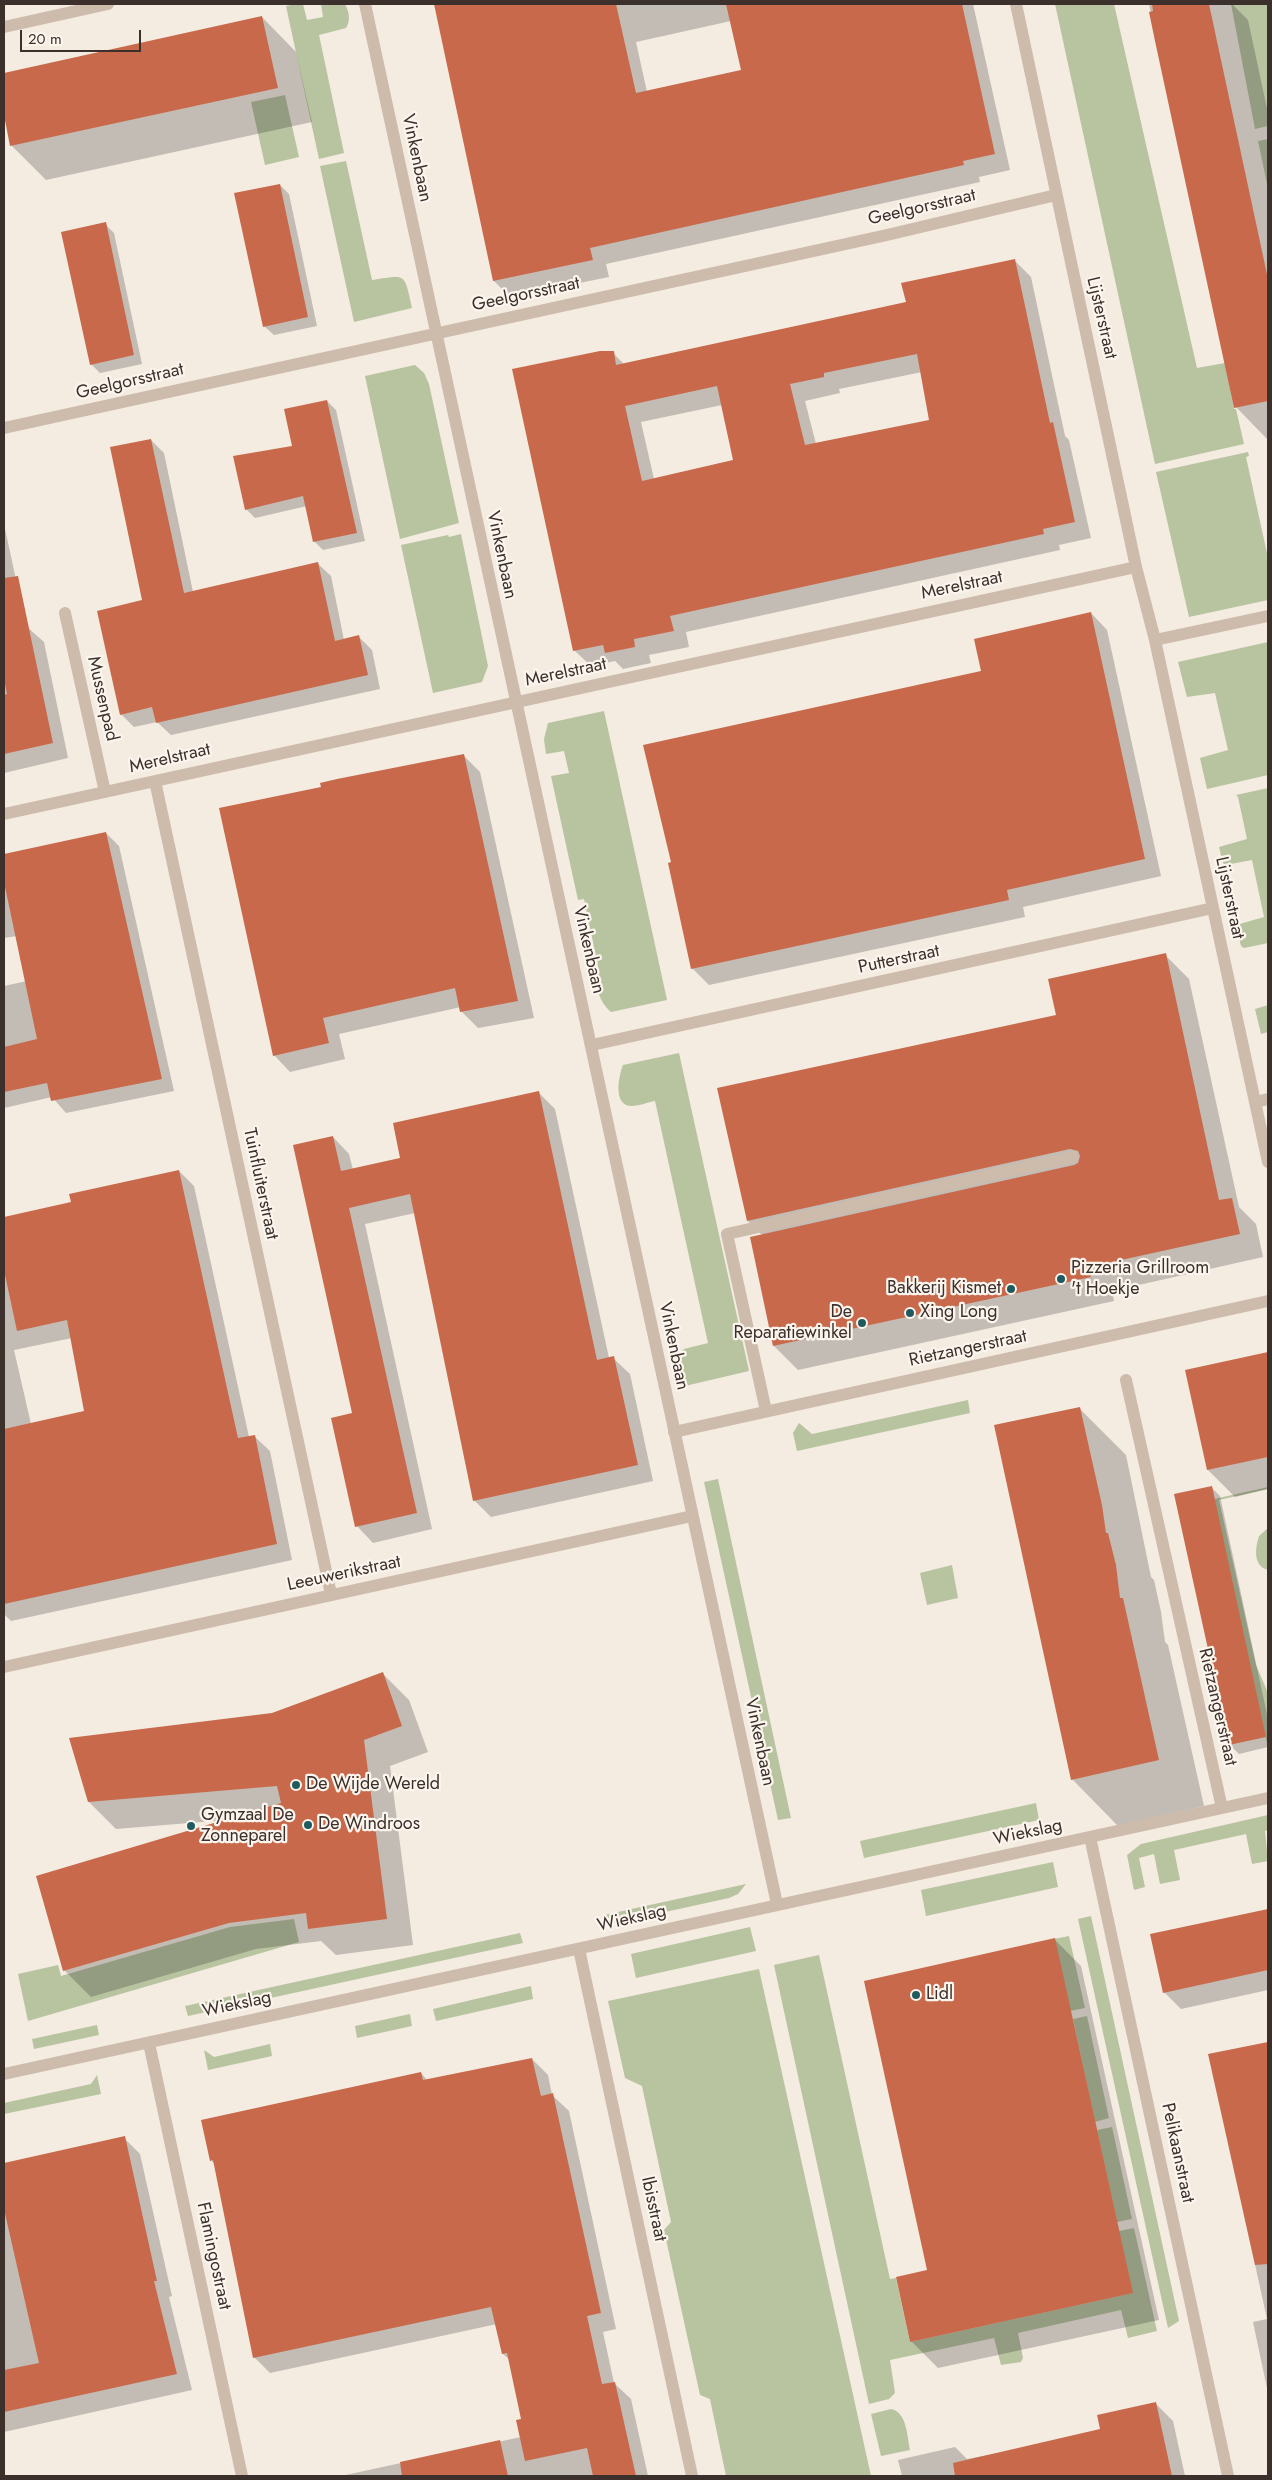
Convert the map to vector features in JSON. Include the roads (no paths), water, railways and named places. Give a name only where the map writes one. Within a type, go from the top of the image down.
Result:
[{"type":"street","points":[[4,27],[108,4]]},
{"type":"street","name":"Vinkenbaan","points":[[365,4],[777,1904]]},
{"type":"street","name":"Lijsterstraat","points":[[1016,4],[1056,195],[1104,407],[1136,567],[1155,640],[1213,908],[1262,1100],[1268,1162]]},
{"type":"street","name":"Geelgorsstraat","points":[[4,428],[436,332],[887,235],[1056,195]]},
{"type":"street","name":"Merelstraat","points":[[4,814],[1136,567]]},
{"type":"street","name":"Mussenpad","points":[[65,613],[105,792]]},
{"type":"street","points":[[1155,640],[1268,616]]},
{"type":"street","name":"Tuinfluiterstraat","points":[[155,781],[331,1594]]},
{"type":"street","name":"Putterstraat","points":[[592,1044],[1213,908]]},
{"type":"street","points":[[766,1411],[728,1234],[1072,1158]]},
{"type":"street","name":"Rietzangerstraat","points":[[674,1432],[1268,1301]]},
{"type":"street","name":"Rietzangerstraat","points":[[1126,1380],[1222,1808]]},
{"type":"street","name":"Leeuwerikstraat","points":[[4,1667],[692,1516]]},
{"type":"street","name":"Wiekslag","points":[[4,2074],[1268,1798]]},
{"type":"street","name":"Pelikaanstraat","points":[[1090,1837],[1228,2476]]},
{"type":"street","name":"Ibisstraat","points":[[579,1949],[692,2476]]},
{"type":"street","name":"Flamingostraat","points":[[149,2042],[242,2476]]},
{"type":"place","name":"Pizzeria Grillroom 't Hoekje","points":[[1061,1279]]},
{"type":"place","name":"Bakkerij Kismet","points":[[1011,1289]]},
{"type":"place","name":"Xing Long","points":[[910,1313]]},
{"type":"place","name":"De Reparatiewinkel","points":[[862,1323]]},
{"type":"place","name":"De Wijde Wereld","points":[[296,1785]]},
{"type":"place","name":"De Windroos","points":[[308,1825]]},
{"type":"place","name":"Gymzaal De Zonneparel","points":[[191,1826]]},
{"type":"place","name":"Lidl","points":[[916,1995]]}]
